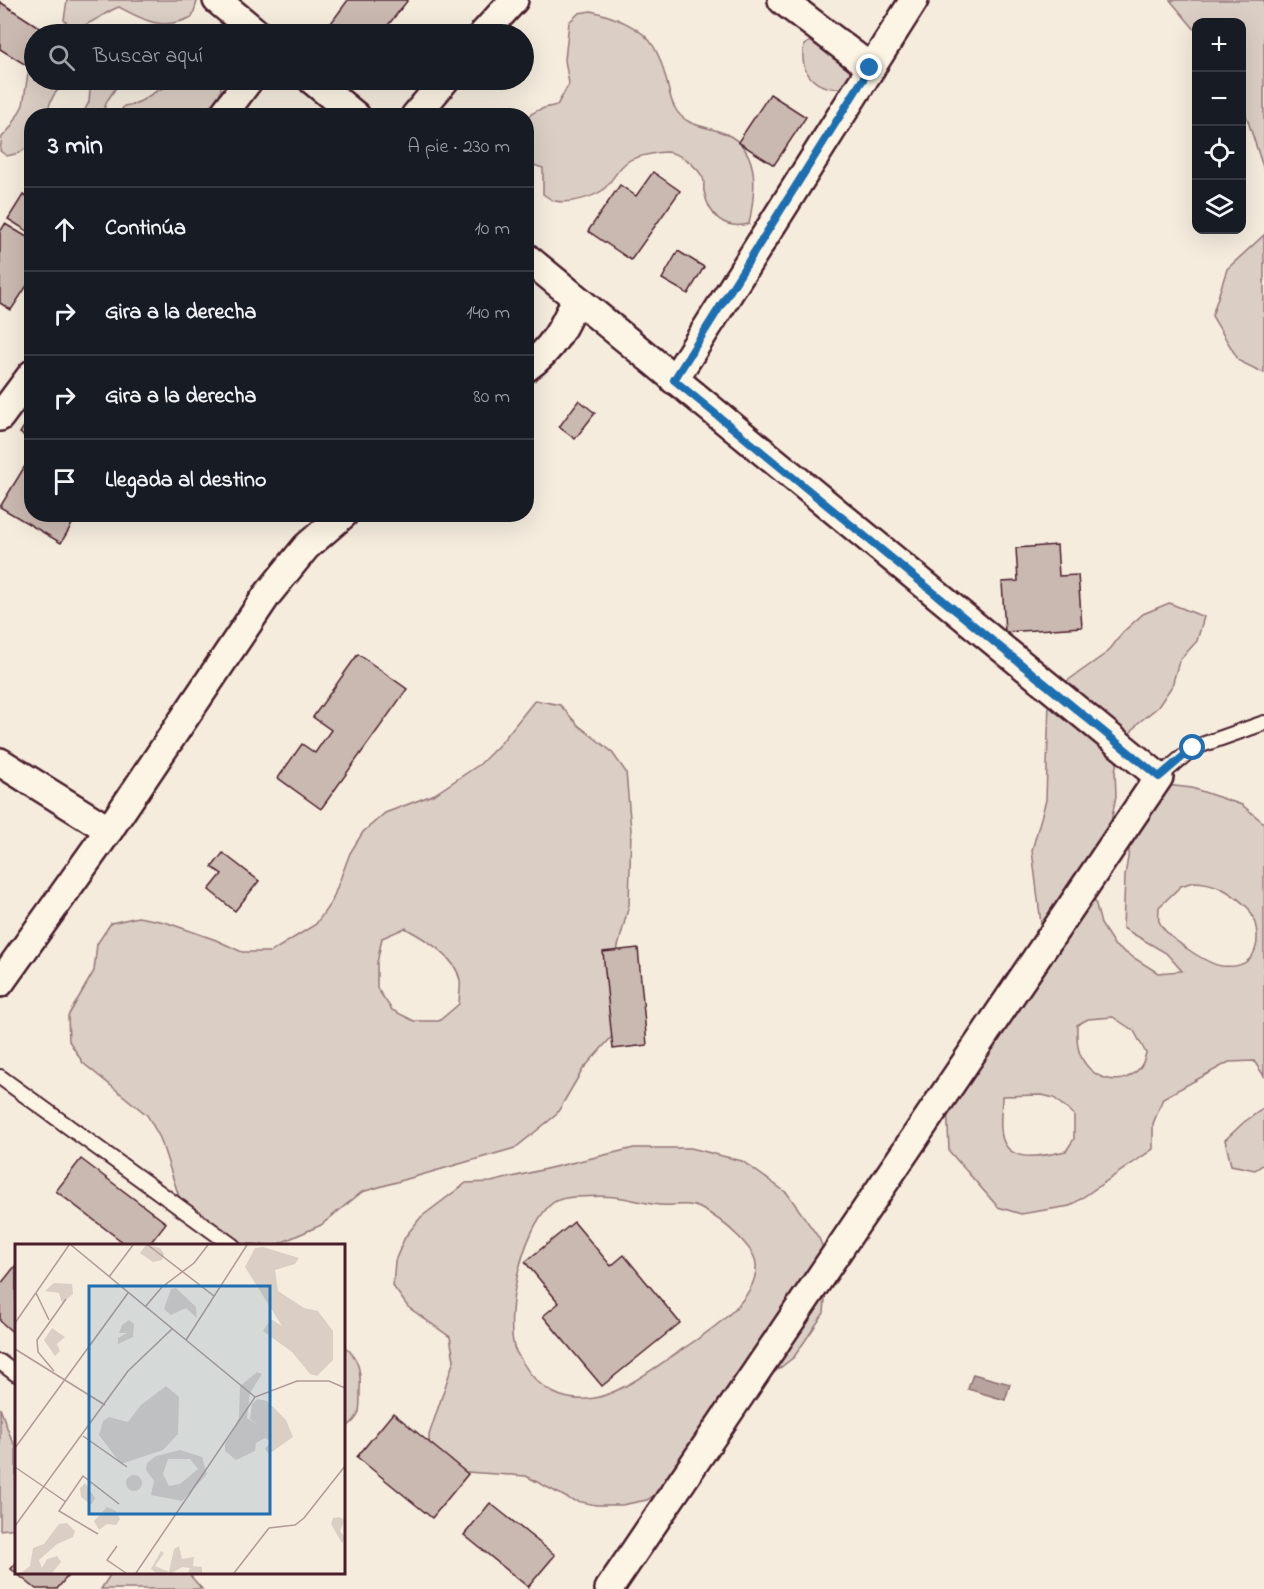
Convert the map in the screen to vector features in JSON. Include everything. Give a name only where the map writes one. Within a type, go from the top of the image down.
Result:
[{"type":"street","points":[[217,0],[246,24]]},
{"type":"street","points":[[492,24],[514,0]]},
{"type":"street","points":[[782,0],[870,68]]},
{"type":"street","points":[[674,380],[914,0]]},
{"type":"street","points":[[228,108],[242,90]]},
{"type":"street","points":[[324,90],[346,108]]},
{"type":"street","points":[[422,108],[437,90]]},
{"type":"street","points":[[534,264],[1159,777],[609,1589]]},
{"type":"street","points":[[534,363],[544,356],[562,331],[576,299]]},
{"type":"street","points":[[0,417],[24,385]]},
{"type":"street","points":[[0,983],[109,830],[267,595],[306,548],[335,522]]},
{"type":"street","points":[[0,762],[109,830]]},
{"type":"lane","points":[[1159,777],[1193,748],[1264,723]]},
{"type":"lane","points":[[0,1077],[232,1244]]},
{"type":"lane","points":[[0,1362],[15,1373]]},
{"type":"shaded area","points":[[67,0],[194,0],[197,2],[192,17],[172,23],[163,24],[146,20],[119,7],[88,24],[68,24],[64,20]]},
{"type":"shaded area","points":[[1170,0],[1264,0],[1264,170],[1246,115],[1246,18],[1192,18],[1192,26]]},
{"type":"shaded area","points":[[591,11],[635,28],[649,40],[655,50],[661,62],[673,104],[679,114],[694,124],[732,137],[742,146],[753,169],[753,197],[749,224],[732,225],[719,219],[706,200],[704,180],[700,173],[682,158],[666,152],[630,160],[620,168],[603,190],[586,198],[560,202],[543,194],[543,168],[534,165],[534,113],[557,105],[569,84],[565,60],[569,22],[579,13]]},
{"type":"shaded area","points":[[815,38],[861,64],[848,87],[837,88],[819,84],[807,73],[803,56],[804,45]]},
{"type":"shaded area","points":[[25,90],[58,90],[53,96],[49,108],[24,108],[24,150],[7,156],[0,151],[2,137],[11,127],[23,105]]},
{"type":"shaded area","points":[[90,90],[114,90],[104,108],[86,108]]},
{"type":"shaded area","points":[[160,90],[221,90],[220,95],[209,108],[123,108]]},
{"type":"shaded area","points":[[1264,235],[1264,373],[1239,361],[1212,316],[1227,269]]},
{"type":"shaded area","points":[[1169,603],[1204,617],[1197,641],[1179,661],[1172,686],[1158,707],[1138,723],[1122,744],[1115,770],[1116,796],[1111,822],[1094,871],[1094,897],[1101,924],[1115,946],[1158,973],[1182,971],[1166,953],[1123,928],[1125,876],[1133,826],[1167,785],[1192,788],[1242,805],[1264,823],[1264,1076],[1254,1061],[1229,1062],[1163,1098],[1153,1124],[1153,1149],[1070,1206],[1021,1214],[998,1207],[949,1151],[947,1101],[1041,949],[1041,924],[1032,850],[1046,800],[1049,701],[1067,681],[1108,652],[1123,632],[1143,614]],"holes":[[[1193,882],[1217,886],[1237,898],[1249,909],[1254,919],[1257,940],[1251,957],[1244,963],[1235,966],[1215,964],[1187,949],[1169,934],[1159,921],[1159,907],[1181,886]],[[1113,1017],[1134,1031],[1146,1053],[1141,1066],[1134,1074],[1116,1080],[1107,1079],[1084,1063],[1078,1047],[1077,1025],[1088,1019]],[[1042,1095],[1054,1098],[1074,1115],[1074,1139],[1066,1151],[1026,1156],[1016,1154],[1009,1149],[1003,1141],[1001,1129],[1002,1096]]]},
{"type":"shaded area","points":[[535,700],[560,705],[578,725],[611,751],[626,772],[631,830],[629,905],[609,981],[617,1031],[583,1069],[556,1115],[515,1148],[362,1192],[321,1225],[278,1244],[224,1243],[184,1212],[160,1138],[147,1115],[83,1063],[69,1041],[68,1016],[94,971],[97,944],[111,923],[138,917],[165,922],[242,952],[271,952],[316,924],[332,901],[350,853],[363,832],[385,813],[435,794],[480,764],[500,744]],"holes":[[[405,928],[446,956],[457,971],[460,980],[459,1004],[439,1021],[414,1021],[392,1010],[377,988],[377,963],[382,938]]]},
{"type":"shaded area","points":[[1264,1108],[1264,1164],[1255,1170],[1231,1165],[1225,1140],[1244,1122]]},
{"type":"shaded area","points":[[634,1148],[691,1148],[742,1161],[787,1193],[819,1238],[828,1261],[824,1313],[794,1357],[753,1389],[669,1485],[647,1500],[622,1505],[596,1505],[571,1500],[526,1476],[452,1471],[430,1459],[429,1435],[454,1360],[450,1337],[408,1307],[393,1286],[395,1261],[405,1237],[421,1217],[466,1183],[491,1182]],"holes":[[[610,1196],[654,1204],[695,1206],[711,1214],[740,1238],[752,1253],[756,1264],[755,1278],[749,1291],[728,1315],[702,1336],[616,1391],[595,1398],[573,1399],[544,1387],[529,1372],[514,1347],[512,1314],[518,1273],[539,1218],[549,1206],[558,1200]]]},
{"type":"shaded area","points":[[345,1347],[356,1361],[360,1373],[359,1412],[353,1422],[345,1428]]},
{"type":"shaded area","points":[[973,1374],[1010,1384],[1005,1400],[968,1389]]},
{"type":"shaded area","points":[[0,1408],[15,1445],[15,1528],[0,1530]]},
{"type":"shaded area","points":[[111,1574],[189,1574],[202,1589],[101,1589]]},
{"type":"building","points":[[348,0],[408,0],[389,24],[330,24]]},
{"type":"building","points":[[0,2],[34,24],[24,24],[24,64],[0,49]]},
{"type":"building","points":[[770,94],[806,117],[774,165],[738,142]]},
{"type":"building","points":[[653,172],[680,191],[631,260],[588,231],[620,185],[636,196]]},
{"type":"building","points":[[23,195],[24,196],[24,229],[8,219]]},
{"type":"building","points":[[5,224],[24,235],[24,290],[11,310],[0,303],[0,232]]},
{"type":"building","points":[[678,251],[704,267],[688,294],[662,279]]},
{"type":"building","points":[[579,400],[595,413],[575,439],[559,427]]},
{"type":"building","points":[[24,468],[24,521],[0,507]]},
{"type":"building","points":[[25,522],[73,522],[61,543]]},
{"type":"building","points":[[1057,545],[1059,576],[1078,575],[1082,627],[1005,632],[1002,582],[1018,581],[1016,548]]},
{"type":"building","points":[[358,654],[407,689],[321,809],[278,778],[302,744],[315,753],[331,730],[313,717]]},
{"type":"building","points":[[223,853],[259,881],[235,911],[209,890],[222,874],[212,867]]},
{"type":"building","points":[[638,948],[647,1045],[613,1049],[603,952]]},
{"type":"building","points":[[81,1159],[166,1223],[150,1244],[125,1244],[56,1191]]},
{"type":"building","points":[[574,1222],[611,1266],[624,1255],[680,1323],[602,1386],[543,1316],[559,1303],[525,1262]]},
{"type":"building","points":[[15,1266],[15,1334],[0,1321],[0,1285]]},
{"type":"building","points":[[393,1413],[468,1474],[432,1518],[357,1457]]},
{"type":"building","points":[[490,1503],[555,1555],[528,1587],[464,1535]]},
{"type":"building","points":[[17,1574],[69,1574],[57,1589],[36,1589]]},
{"type":"route","points":[[870,68],[674,380],[1159,777],[1193,748]]}]
